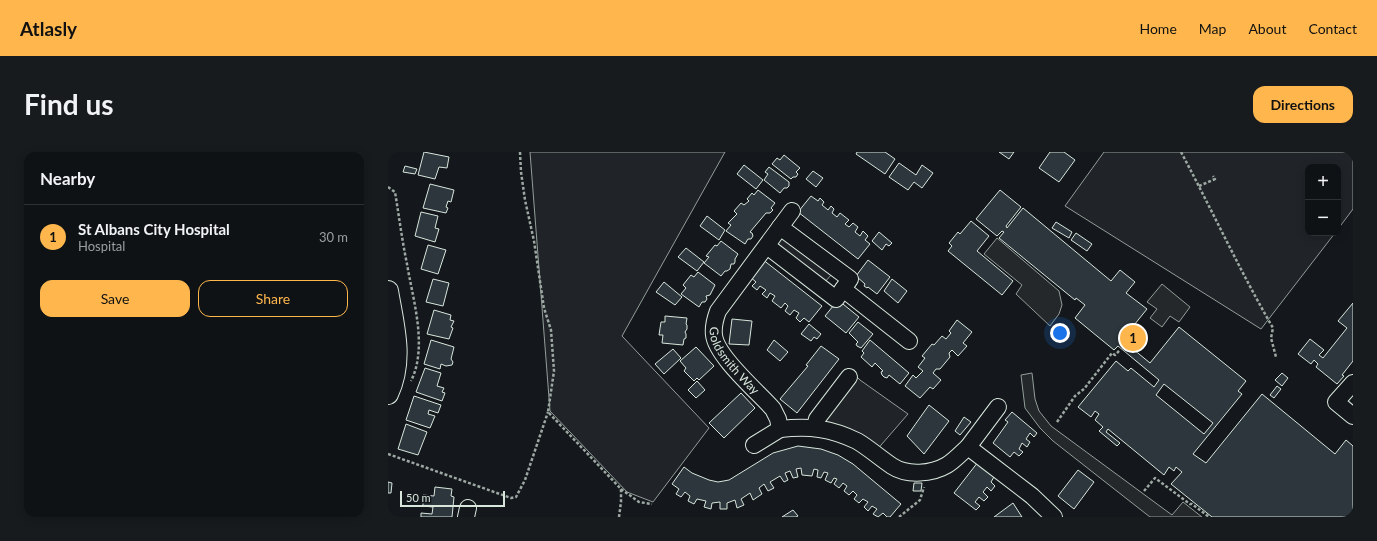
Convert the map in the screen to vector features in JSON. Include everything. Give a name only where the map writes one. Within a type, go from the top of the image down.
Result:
[{"type":"main road","points":[[388,291],[398,357],[392,385],[388,394]]},
{"type":"street","name":"Goldsmith Way","points":[[780,428],[778,419],[773,409],[721,353],[714,336],[715,320],[718,311],[792,211]]},
{"type":"street","points":[[767,246],[836,299],[850,279],[780,227]]},
{"type":"street","points":[[843,289],[909,341]]},
{"type":"street","points":[[816,427],[817,419],[849,377]]},
{"type":"street","points":[[1353,382],[1336,402],[1353,416]]},
{"type":"street","points":[[754,445],[780,428],[816,427],[832,431],[859,442],[893,467],[902,471],[925,472],[937,470],[947,465],[968,447],[998,407]]},
{"type":"street","points":[[968,447],[1032,496],[1054,517]]},
{"type":"path","points":[[388,454],[468,484],[512,498],[516,497],[525,480],[548,412],[554,371],[551,330],[544,308],[534,241],[525,200],[520,152]]},
{"type":"path","points":[[1181,152],[1273,328],[1271,338],[1276,357]]},
{"type":"path","points":[[1199,186],[1215,179],[1214,176]]},
{"type":"path","points":[[1058,422],[1075,396],[1084,389],[1112,353],[1116,355],[1120,350]]},
{"type":"path","points":[[548,412],[621,490],[639,502],[652,504]]},
{"type":"path","points":[[899,517],[920,500],[924,490],[925,472]]},
{"type":"path","points":[[1144,491],[1155,478],[1209,517]]},
{"type":"path","points":[[619,517],[621,490]]},
{"type":"shaded area","points":[[530,152],[725,152],[622,336],[709,428],[653,502],[627,492],[550,411]]},
{"type":"shaded area","points":[[1104,152],[1353,152],[1353,209],[1341,225],[1341,164],[1305,164],[1305,236],[1333,236],[1261,329],[1065,206]]},
{"type":"shaded area","points":[[781,231],[833,273],[822,285],[771,245]]},
{"type":"shaded area","points":[[997,238],[1059,291],[1062,305],[1059,314],[1050,326],[1016,294],[1022,285],[984,254]]},
{"type":"shaded area","points":[[1162,284],[1190,307],[1179,322],[1170,316],[1162,327],[1150,318],[1157,309],[1147,302]]},
{"type":"shaded area","points":[[1032,373],[1035,399],[1039,411],[1051,426],[1172,515],[1183,502],[1202,517],[1150,517],[1053,441],[1040,428],[1025,408],[1021,375]]},
{"type":"shaded area","points":[[855,375],[908,414],[875,452],[834,430],[819,419]]},
{"type":"building","points":[[424,152],[449,157],[447,168],[439,167],[435,179],[418,175]]},
{"type":"building","points":[[857,152],[885,152],[895,159],[885,174],[856,154]]},
{"type":"building","points":[[999,152],[1014,152],[1009,159]]},
{"type":"building","points":[[1050,152],[1064,152],[1075,160],[1059,182],[1039,168]]},
{"type":"building","points":[[784,155],[800,168],[796,172],[798,174],[796,177],[791,179],[772,164],[777,158],[780,160]]},
{"type":"building","points":[[899,163],[916,175],[922,165],[933,173],[922,188],[914,182],[908,190],[889,177]]},
{"type":"building","points":[[744,165],[763,180],[756,189],[737,174]]},
{"type":"building","points":[[405,166],[417,169],[415,174],[403,172]]},
{"type":"building","points":[[769,167],[789,182],[789,186],[784,188],[780,193],[764,180],[768,174],[765,172]]},
{"type":"building","points":[[813,171],[823,178],[816,187],[806,179]]},
{"type":"building","points":[[430,184],[454,190],[451,202],[448,201],[446,213],[423,208]]},
{"type":"building","points":[[758,190],[775,203],[771,208],[773,210],[770,213],[766,213],[750,232],[753,236],[751,239],[748,239],[745,244],[726,231],[731,225],[728,223],[737,214],[734,211],[741,203],[744,205],[749,201],[747,199],[752,193],[754,195]]},
{"type":"building","points":[[1000,190],[1021,207],[1006,226],[1007,228],[1023,208],[1111,281],[1120,270],[1135,282],[1126,293],[1147,309],[1122,340],[1150,363],[1179,327],[1246,381],[1238,391],[1242,394],[1193,454],[1206,463],[1262,394],[1335,454],[1346,440],[1353,446],[1353,517],[1212,517],[1171,484],[1182,472],[1176,467],[1174,471],[1169,467],[1164,475],[1108,429],[1106,432],[1120,443],[1117,446],[1099,431],[1103,427],[1095,420],[1099,414],[1095,411],[1091,417],[1078,407],[1116,361],[1128,371],[1131,368],[1154,387],[1159,380],[1118,346],[1114,350],[1075,318],[1085,305],[1076,298],[1075,300],[999,238],[1004,232],[1002,231],[997,236],[976,219]],"holes":[[[1164,384],[1213,423],[1204,434],[1156,395]]]},
{"type":"building","points":[[811,196],[818,201],[820,198],[824,202],[822,205],[828,210],[831,206],[834,209],[832,213],[837,217],[840,213],[849,220],[845,224],[849,227],[853,223],[858,227],[855,232],[860,236],[863,231],[868,236],[865,240],[870,244],[858,259],[798,212]]},
{"type":"building","points":[[421,212],[438,216],[435,228],[439,229],[435,242],[415,236]]},
{"type":"building","points":[[707,216],[725,230],[719,240],[700,226]]},
{"type":"building","points":[[971,221],[989,236],[977,251],[1013,281],[1002,295],[948,251],[952,246],[949,243],[958,232],[960,234]]},
{"type":"building","points":[[1056,222],[1072,232],[1069,238],[1052,228]]},
{"type":"building","points":[[879,232],[892,243],[889,246],[886,244],[882,250],[872,241]]},
{"type":"building","points":[[1076,233],[1092,244],[1087,251],[1071,240]]},
{"type":"building","points":[[721,241],[738,254],[734,264],[731,264],[730,269],[725,271],[721,276],[704,263],[709,257],[706,256],[715,245],[717,246]]},
{"type":"building","points":[[428,245],[446,250],[438,274],[421,269]]},
{"type":"building","points":[[686,248],[704,262],[697,271],[678,257]]},
{"type":"building","points":[[762,259],[822,306],[809,322],[804,318],[800,322],[796,318],[799,313],[794,310],[790,315],[785,311],[788,306],[785,303],[781,308],[772,301],[775,296],[770,293],[767,298],[762,294],[766,290],[760,286],[757,290],[752,286],[756,282],[749,276]]},
{"type":"building","points":[[868,260],[890,277],[877,294],[868,287],[867,288],[864,286],[865,284],[856,276]]},
{"type":"building","points":[[698,272],[715,285],[710,295],[706,296],[707,299],[705,302],[702,302],[699,307],[681,294],[686,288],[683,285],[691,275],[694,277]]},
{"type":"building","points":[[433,279],[449,283],[443,306],[426,302]]},
{"type":"building","points":[[892,279],[907,291],[898,303],[884,291]]},
{"type":"building","points":[[664,282],[682,297],[675,305],[656,292]]},
{"type":"building","points":[[838,300],[859,317],[846,333],[825,316]]},
{"type":"building","points":[[1353,303],[1353,361],[1337,384],[1316,367],[1318,364],[1314,360],[1311,364],[1298,354],[1310,339],[1324,350],[1319,355],[1323,358],[1347,328],[1338,321]]},
{"type":"building","points":[[434,310],[451,315],[450,320],[454,321],[451,327],[453,328],[449,339],[427,334]]},
{"type":"building","points":[[665,316],[687,318],[687,329],[685,332],[686,338],[684,339],[683,345],[662,343],[663,335],[659,335],[661,322],[665,322]]},
{"type":"building","points":[[732,319],[752,321],[749,345],[729,344]]},
{"type":"building","points":[[957,320],[972,332],[963,343],[967,346],[958,356],[952,350],[949,353],[950,357],[940,369],[936,369],[933,373],[941,380],[933,389],[930,387],[920,398],[905,386],[913,375],[916,378],[923,371],[918,367],[925,358],[922,356],[932,344],[934,345],[942,336],[946,339],[951,333],[949,331]]},
{"type":"building","points":[[858,322],[873,334],[861,348],[857,346],[856,344],[858,342],[849,333]]},
{"type":"building","points":[[809,324],[821,334],[817,339],[814,337],[811,341],[801,334]]},
{"type":"building","points":[[431,340],[454,347],[451,359],[453,362],[452,365],[446,366],[441,364],[440,369],[424,364]]},
{"type":"building","points":[[774,340],[788,352],[780,361],[767,350]]},
{"type":"building","points":[[870,340],[909,373],[900,384],[889,375],[887,378],[884,377],[881,372],[883,371],[875,363],[872,367],[861,357],[864,353],[862,351]]},
{"type":"building","points":[[821,346],[839,359],[797,413],[780,399],[808,366],[806,365]]},
{"type":"building","points":[[696,347],[714,366],[699,380],[697,378],[694,381],[684,371],[686,368],[680,361]]},
{"type":"building","points":[[673,349],[681,358],[664,374],[655,364]]},
{"type":"building","points":[[425,368],[441,373],[437,386],[444,388],[442,392],[445,393],[442,401],[416,392]]},
{"type":"building","points":[[1282,373],[1288,378],[1282,386],[1275,380]]},
{"type":"building","points":[[697,381],[705,390],[696,398],[688,390]]},
{"type":"building","points":[[1277,386],[1281,389],[1274,398],[1270,395]]},
{"type":"building","points":[[741,393],[755,408],[724,438],[709,423]]},
{"type":"building","points":[[414,396],[441,405],[438,413],[429,410],[428,414],[435,416],[430,428],[406,420]]},
{"type":"building","points":[[929,405],[949,421],[924,454],[907,436]]},
{"type":"building","points":[[1012,412],[1037,433],[1034,437],[1030,433],[1026,439],[1030,442],[1027,447],[1022,443],[1019,449],[1023,452],[1019,456],[1014,452],[1010,457],[993,443],[1008,422],[1005,420]]},
{"type":"building","points":[[964,417],[971,422],[960,435],[955,431]]},
{"type":"building","points":[[406,424],[427,432],[418,455],[398,449]]},
{"type":"building","points":[[798,446],[821,449],[838,455],[853,464],[901,504],[890,517],[887,517],[883,513],[878,517],[873,514],[877,509],[872,506],[868,511],[864,507],[868,502],[863,499],[859,503],[854,499],[857,495],[853,491],[849,495],[844,491],[847,486],[843,483],[839,488],[834,484],[837,479],[834,478],[831,483],[825,480],[828,473],[824,472],[821,478],[817,477],[818,470],[814,469],[812,476],[802,475],[801,468],[796,469],[798,477],[793,478],[790,471],[785,473],[788,480],[784,482],[780,476],[770,482],[774,488],[768,491],[764,484],[759,488],[762,494],[753,500],[750,493],[741,499],[744,505],[737,508],[735,500],[727,503],[727,509],[720,509],[720,502],[712,503],[711,509],[704,507],[706,501],[697,499],[694,504],[688,501],[690,496],[685,492],[681,497],[676,494],[679,489],[672,484],[684,467],[692,473],[709,480],[718,482],[729,480],[773,453]]},
{"type":"building","points":[[978,462],[994,477],[991,482],[995,486],[991,491],[987,487],[983,492],[988,497],[984,501],[979,497],[975,502],[980,506],[976,510],[954,493]]},
{"type":"building","points":[[1078,470],[1094,482],[1074,509],[1058,496]]},
{"type":"building","points":[[388,482],[392,483],[391,493],[388,493]]},
{"type":"building","points":[[914,483],[922,483],[921,491],[913,491]]},
{"type":"building","points":[[435,487],[452,489],[451,496],[454,497],[452,517],[421,517],[421,513],[432,514],[433,507],[423,506],[423,495],[434,496]]},
{"type":"building","points":[[1013,503],[1022,517],[994,517]]},
{"type":"building","points":[[793,510],[798,516],[782,517]]},
{"type":"place","name":"St Albans City Hospital","points":[[1133,338]]}]
